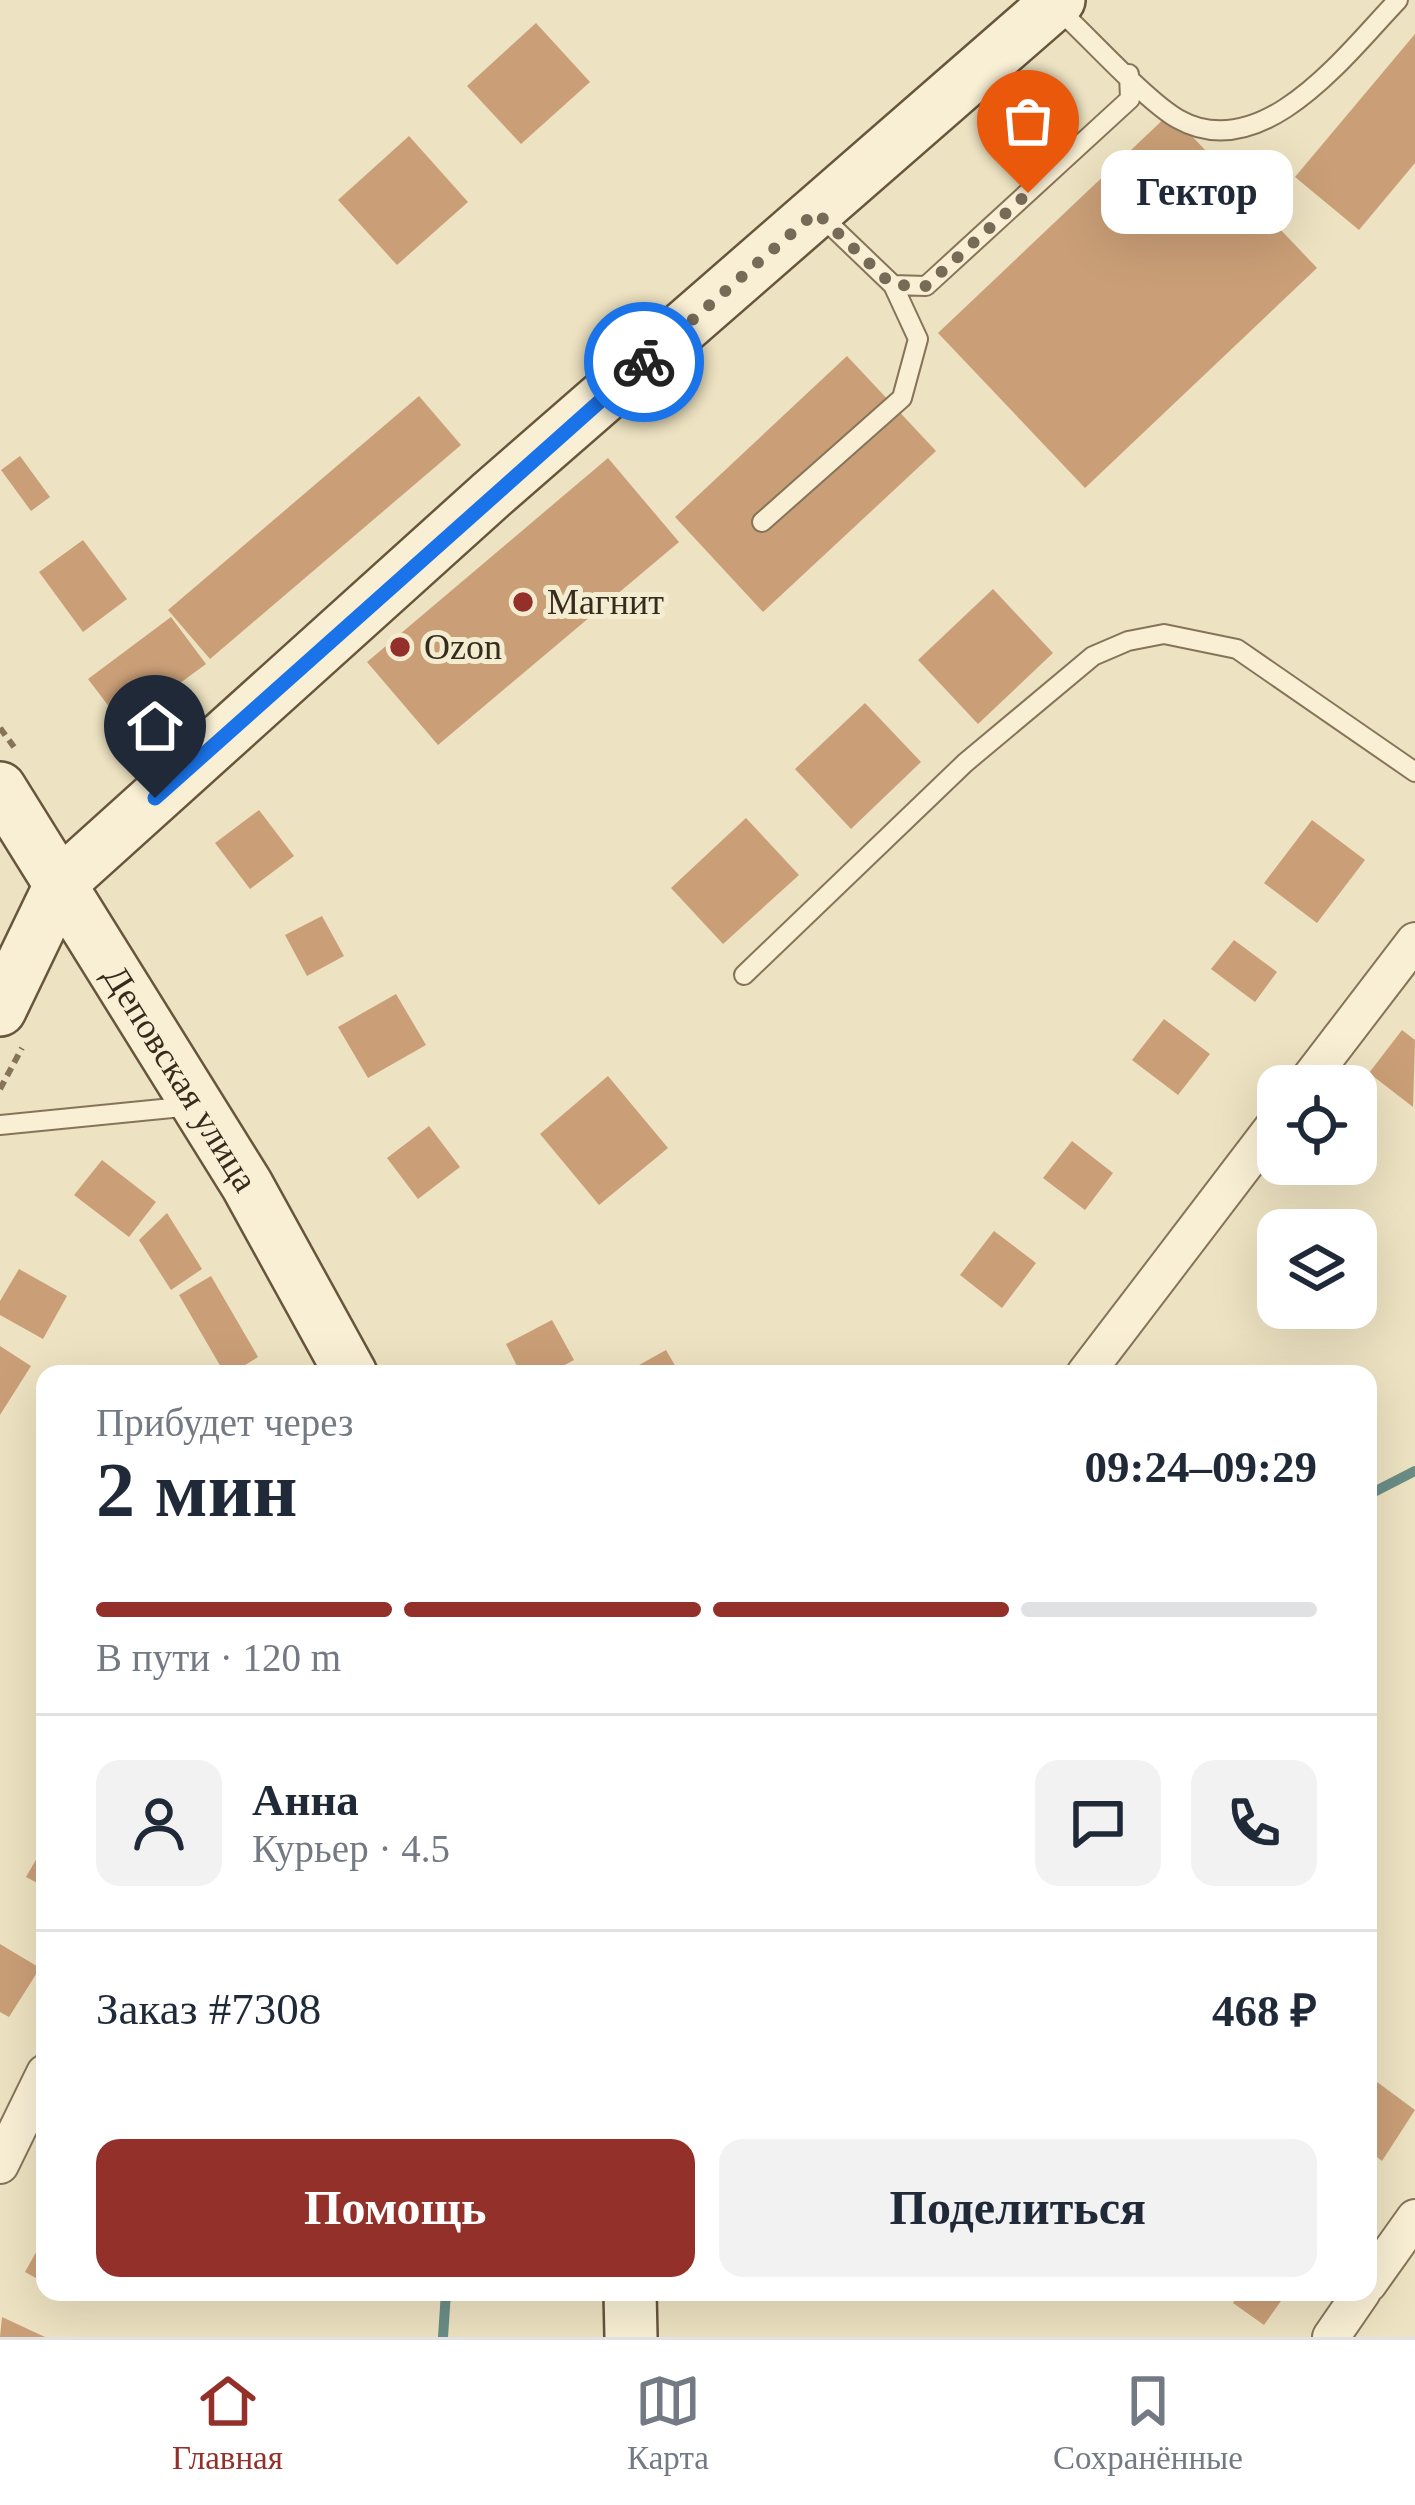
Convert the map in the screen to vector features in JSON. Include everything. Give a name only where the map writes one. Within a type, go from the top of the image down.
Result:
[{"type":"main road","points":[[14,1024],[61,883],[491,495],[1056,2]]},
{"type":"main road","name":"Деповская улица","points":[[0,788],[198,1106],[346,1365]]},
{"type":"main road","points":[[630,2301],[631,2337]]},
{"type":"street","points":[[1320,1065],[1415,941]]},
{"type":"street","points":[[1092,1365],[1257,1149]]},
{"type":"street","points":[[0,2165],[36,2091]]},
{"type":"street","points":[[1377,2271],[1415,2218]]},
{"type":"street","points":[[1331,2337],[1356,2301]]},
{"type":"lane","points":[[1056,2],[1180,120],[1235,130],[1294,107],[1398,0]]},
{"type":"lane","points":[[892,285],[926,286],[1130,99],[1129,74]]},
{"type":"lane","points":[[762,521],[902,398],[918,338],[892,285],[816,212]]},
{"type":"lane","points":[[744,975],[965,763],[1093,656],[1128,641],[1164,634],[1237,649],[1415,772]]},
{"type":"lane","points":[[0,1125],[198,1106]]},
{"type":"path","points":[[0,1089],[14,1024]]},
{"type":"building","points":[[536,23],[590,82],[521,144],[467,86]]},
{"type":"building","points":[[1415,34],[1415,163],[1359,230],[1295,177]]},
{"type":"building","points":[[1170,113],[1317,268],[1085,488],[938,333]]},
{"type":"building","points":[[409,136],[468,202],[397,265],[338,200]]},
{"type":"building","points":[[847,356],[936,451],[763,612],[675,517]]},
{"type":"building","points":[[419,396],[461,445],[210,659],[168,610]]},
{"type":"building","points":[[20,456],[50,497],[31,511],[1,470]]},
{"type":"building","name":"Магнит","points":[[608,458],[679,542],[438,745],[367,662]]},
{"type":"building","points":[[83,540],[127,599],[83,632],[39,572]]},
{"type":"building","points":[[993,589],[1053,653],[978,724],[918,660]]},
{"type":"building","points":[[171,617],[206,664],[123,725],[88,679]]},
{"type":"building","points":[[865,703],[921,762],[851,829],[795,769]]},
{"type":"building","points":[[259,810],[294,856],[250,889],[215,843]]},
{"type":"building","points":[[746,818],[799,875],[723,944],[671,888]]},
{"type":"building","points":[[1312,820],[1365,860],[1317,923],[1264,883]]},
{"type":"building","points":[[322,916],[344,956],[307,976],[285,935]]},
{"type":"building","points":[[1234,940],[1277,972],[1255,1002],[1211,969]]},
{"type":"building","points":[[396,994],[426,1045],[368,1078],[338,1027]]},
{"type":"building","points":[[1164,1019],[1210,1054],[1178,1095],[1132,1060]]},
{"type":"building","points":[[1402,1030],[1415,1040],[1413,1107],[1377,1079],[1375,1065]]},
{"type":"building","points":[[608,1076],[668,1148],[599,1205],[540,1134]]},
{"type":"building","points":[[429,1126],[460,1167],[418,1199],[387,1158]]},
{"type":"building","points":[[1072,1141],[1113,1173],[1085,1210],[1043,1178]]},
{"type":"building","points":[[102,1160],[156,1202],[129,1237],[74,1195]]},
{"type":"building","points":[[167,1213],[202,1269],[171,1290],[139,1240]]},
{"type":"building","points":[[994,1231],[1036,1263],[1002,1308],[960,1275]]},
{"type":"building","points":[[19,1269],[67,1296],[43,1339],[0,1315],[0,1301]]},
{"type":"building","points":[[211,1276],[258,1357],[245,1365],[220,1365],[179,1295]]},
{"type":"building","points":[[552,1320],[574,1360],[565,1365],[516,1365],[506,1344]]},
{"type":"building","points":[[0,1346],[31,1366],[0,1415]]},
{"type":"building","points":[[666,1350],[675,1365],[639,1365]]},
{"type":"building","points":[[36,1860],[36,1882],[26,1877]]},
{"type":"building","points":[[0,1944],[36,1966],[36,1974],[9,2017],[0,2012]]},
{"type":"building","points":[[1377,2082],[1415,2110],[1382,2161],[1377,2157]]},
{"type":"building","points":[[36,2252],[36,2278],[25,2272]]},
{"type":"building","points":[[1234,2301],[1281,2301],[1264,2325]]},
{"type":"building","points":[[2,2317],[45,2337],[0,2337]]},
{"type":"waterway","points":[[1377,1490],[1415,1471]]},
{"type":"waterway","points":[[443,2337],[445,2301]]},
{"type":"way so far","points":[[644,362],[816,212],[892,285],[926,286],[1028,193]]},
{"type":"place","name":"Гектор","points":[[1028,193]]},
{"type":"place","name":"Магнит","points":[[523,602]]},
{"type":"place","name":"Ozon","points":[[400,647]]},
{"type":"route","points":[[155,798],[644,362]]}]
